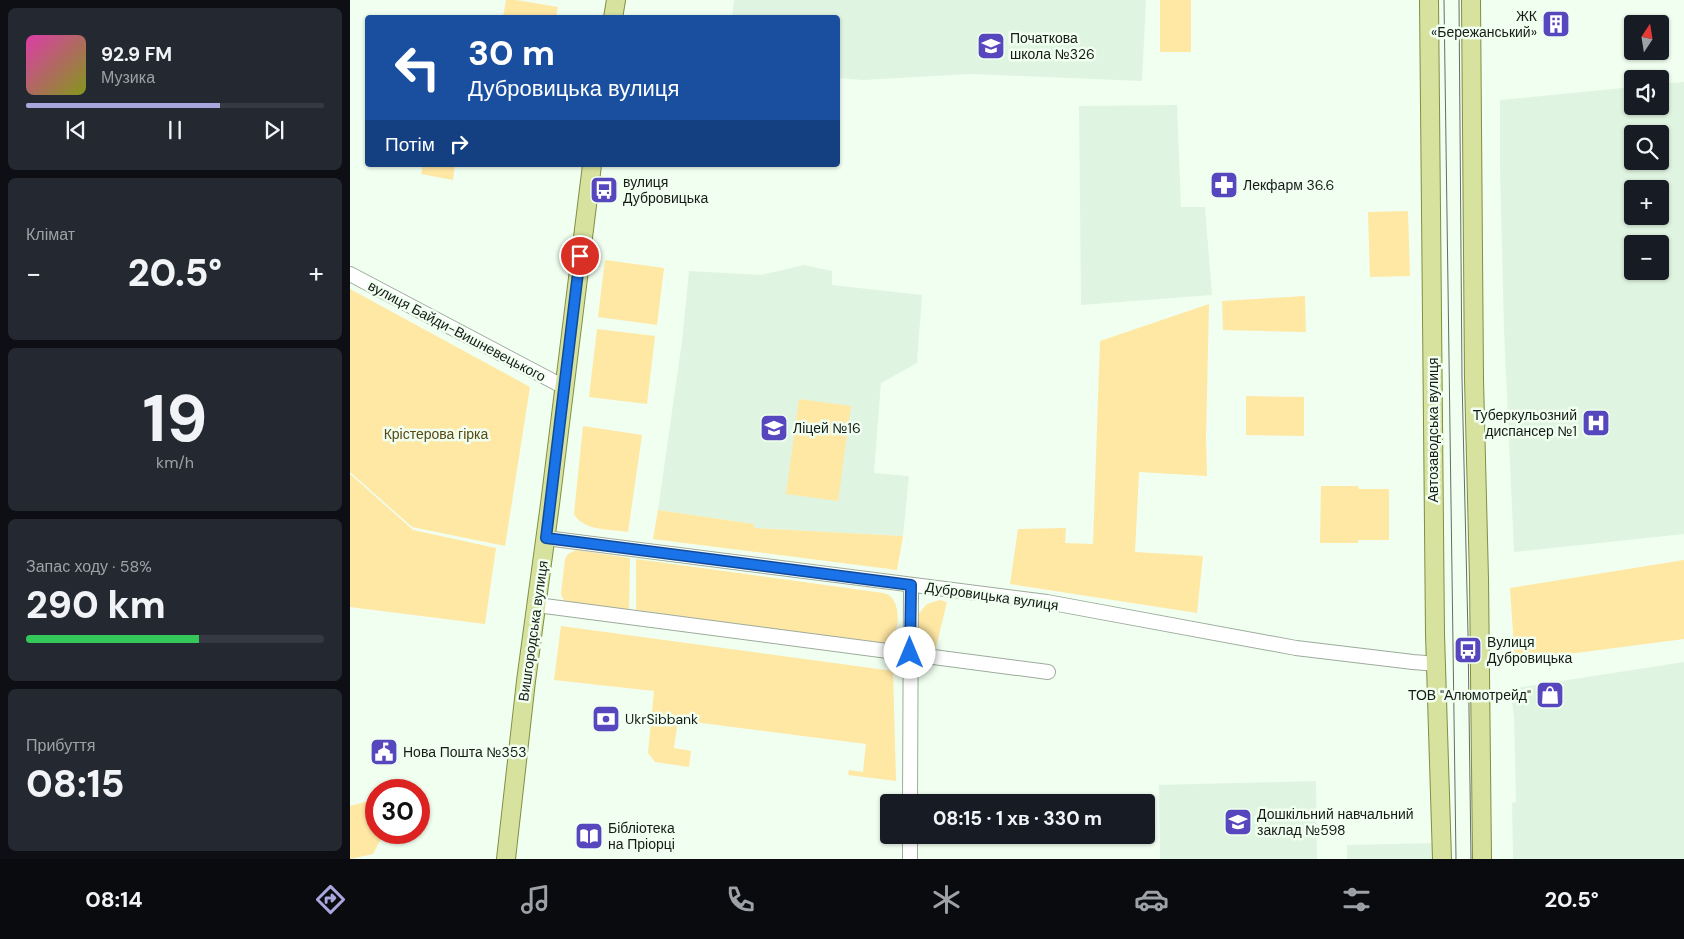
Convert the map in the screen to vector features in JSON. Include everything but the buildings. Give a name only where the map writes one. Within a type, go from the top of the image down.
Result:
[{"type":"main road","points":[[614,15],[616,0]]},
{"type":"main road","name":"Автозаводська вулиця","points":[[1430,0],[1436,664],[1442,859]]},
{"type":"main road","points":[[1471,0],[1474,379],[1479,579],[1482,859]]},
{"type":"main road","name":"Вишгородська вулиця","points":[[506,859],[592,167]]},
{"type":"street","name":"вулиця Байди-Вишневецького","points":[[350,274],[564,387]]},
{"type":"street","name":"Дубровицька вулиця","points":[[546,538],[1047,602],[1296,648],[1436,664]]},
{"type":"street","points":[[910,794],[911,585]]},
{"type":"street","points":[[537,605],[1048,672]]},
{"type":"street","points":[[910,844],[910,859]]},
{"type":"shaded area","name":"Початкова школа №326","points":[[734,0],[1146,0],[1142,81],[970,74],[863,80],[840,78],[840,15],[732,15]]},
{"type":"shaded area","points":[[1684,82],[1684,534],[1514,552],[1504,331],[1500,100],[1624,88],[1624,115],[1669,115],[1669,83]]},
{"type":"shaded area","points":[[1177,105],[1181,207],[1205,207],[1212,295],[1081,305],[1079,106]]},
{"type":"shaded area","name":"Ліцей №16","points":[[804,265],[832,271],[832,285],[922,295],[917,363],[881,383],[874,473],[909,476],[903,536],[753,528],[754,524],[658,510],[682,341],[689,271],[761,275]]},
{"type":"shaded area","points":[[1684,662],[1684,859],[1513,859],[1512,803],[1516,802],[1514,717],[1510,689]]},
{"type":"shaded area","name":"Дошкільний навчальний заклад №598","points":[[1316,781],[1317,859],[1160,859],[1159,785]]},
{"type":"shaded area","points":[[1433,843],[1434,859],[1347,859],[1347,845]]},
{"type":"green space","points":[[506,0],[558,7],[556,15],[503,15]]},
{"type":"green space","points":[[1160,0],[1191,0],[1191,52],[1160,52]]},
{"type":"green space","points":[[423,167],[455,167],[453,180],[421,174]]},
{"type":"green space","points":[[1408,211],[1410,276],[1370,277],[1368,212]]},
{"type":"green space","points":[[605,260],[664,268],[657,325],[598,317]]},
{"type":"green space","name":"Крістерова гірка","points":[[350,289],[530,387],[505,546],[412,527],[350,472]]},
{"type":"green space","points":[[1305,296],[1306,332],[1223,330],[1222,301]]},
{"type":"green space","points":[[1209,304],[1207,476],[1139,472],[1135,552],[1203,556],[1197,613],[1010,584],[1018,529],[1066,528],[1065,543],[1093,544],[1100,341]]},
{"type":"green space","points":[[597,329],[655,336],[647,404],[589,397]]},
{"type":"green space","points":[[1246,396],[1304,397],[1304,436],[1246,435]]},
{"type":"green space","points":[[799,399],[851,406],[838,501],[786,494]]},
{"type":"green space","points":[[583,426],[642,435],[628,532],[584,524],[574,514]]},
{"type":"green space","points":[[350,474],[413,530],[496,548],[485,624],[350,607]]},
{"type":"green space","points":[[1321,486],[1358,486],[1359,489],[1389,489],[1389,540],[1358,540],[1358,543],[1320,543]]},
{"type":"green space","points":[[658,510],[754,524],[754,528],[903,536],[897,570],[653,539]]},
{"type":"green space","points":[[576,550],[630,558],[629,610],[568,603],[563,599],[561,594],[565,559],[568,554]]},
{"type":"green space","points":[[636,559],[884,593],[890,596],[896,605],[898,623],[892,638],[877,644],[636,610]]},
{"type":"green space","points":[[1684,560],[1684,639],[1515,661],[1510,588]]},
{"type":"green space","points":[[940,600],[947,602],[935,651],[923,647],[917,641],[916,617],[927,604]]},
{"type":"green space","points":[[561,626],[893,671],[896,781],[848,775],[849,770],[863,772],[866,744],[678,720],[674,748],[691,751],[689,767],[655,762],[648,753],[654,691],[554,680]]},
{"type":"green space","points":[[365,802],[365,844],[378,844],[373,854],[350,859],[350,806]]},
{"type":"tram line","points":[[1444,0],[1456,859]]},
{"type":"tram line","points":[[1459,0],[1462,379],[1471,859]]},
{"type":"place","name":"ЖК «Бережанський»","points":[[1556,24]]},
{"type":"place","name":"Початкова школа №326","points":[[991,46]]},
{"type":"place","name":"Лекфарм 36.6","points":[[1224,185]]},
{"type":"place","name":"вулиця Дубровицька","points":[[604,190]]},
{"type":"place","name":"Туберкульозний диспансер №1","points":[[1596,423]]},
{"type":"place","name":"Ліцей №16","points":[[774,428]]},
{"type":"place","name":"Вулиця Дубровицька","points":[[1468,650]]},
{"type":"place","name":"ТОВ \"Алюмотрейд\"","points":[[1550,695]]},
{"type":"place","name":"UkrSibbank","points":[[606,719]]},
{"type":"place","name":"Нова Пошта №353","points":[[384,752]]},
{"type":"place","name":"Дошкільний навчальний заклад №598","points":[[1238,822]]},
{"type":"place","name":"Бібліотека на Пріорці","points":[[589,836]]},
{"type":"route","points":[[580,256],[546,538],[911,585],[910,653]]}]
